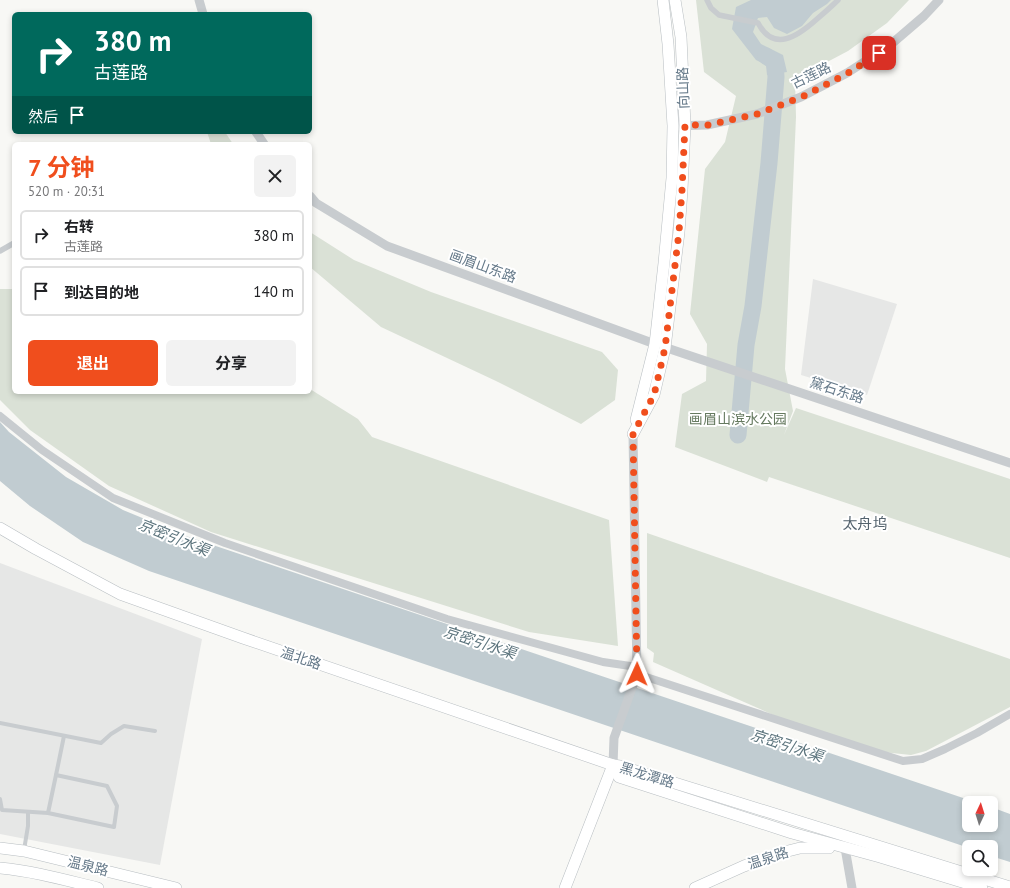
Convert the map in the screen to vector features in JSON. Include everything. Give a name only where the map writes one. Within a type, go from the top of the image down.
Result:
[{"type":"main road","name":"向山路","points":[[660,346],[664,263],[672,178],[673,126],[668,44],[662,0]]},
{"type":"main road","name":"向山路","points":[[633,434],[654,395],[660,346],[679,232],[685,125],[681,37],[675,0]]},
{"type":"main road","name":"温北路","points":[[0,528],[120,594],[613,765]]},
{"type":"main road","name":"黑龙潭路","points":[[613,765],[619,778],[792,833],[847,843],[1010,887]]},
{"type":"main road","points":[[565,888],[613,765]]},
{"type":"main road","name":"黑龙潭路","points":[[847,843],[880,857],[982,888]]},
{"type":"main road","name":"温泉路","points":[[695,888],[744,866],[780,853],[800,848],[822,847],[847,843]]},
{"type":"main road","name":"温泉路","points":[[0,848],[24,851],[176,888]]},
{"type":"main road","name":"温泉路","points":[[0,868],[49,876],[98,888]]},
{"type":"street","points":[[199,0],[202,12]]},
{"type":"street","points":[[706,0],[711,8],[719,15],[758,23],[767,36],[780,40],[795,36],[809,27],[838,0]]},
{"type":"street","name":"古莲路","points":[[673,126],[708,125],[757,114],[802,97],[848,73],[889,46],[924,16],[939,0]]},
{"type":"street","name":"画眉山东路","points":[[312,198],[316,203],[387,246],[660,346]]},
{"type":"street","points":[[0,251],[12,244]]},
{"type":"street","name":"黛石东路","points":[[660,346],[1010,463]]},
{"type":"street","points":[[0,416],[42,450],[113,498],[225,543],[447,619],[637,671],[903,761],[922,759],[945,749],[1010,714]]},
{"type":"street","name":"向山路","points":[[633,434],[637,671]]},
{"type":"street","points":[[613,765],[614,738],[637,671]]},
{"type":"street","points":[[847,843],[852,888]]},
{"type":"lane","points":[[0,723],[101,743],[111,734],[124,726],[155,731]]},
{"type":"lane","points":[[48,813],[64,736]]},
{"type":"lane","points":[[0,799],[1,810],[48,813],[114,827],[117,806],[107,786],[56,775]]},
{"type":"lane","points":[[24,851],[28,826],[28,812]]},
{"type":"shaded area","points":[[813,279],[897,304],[867,395],[801,375]]},
{"type":"shaded area","points":[[0,563],[202,639],[160,865],[0,834]]},
{"type":"green space","name":"画眉山滨水公园","points":[[696,0],[909,0],[887,23],[848,51],[795,79],[796,117],[785,369],[793,411],[784,435],[796,408],[1010,479],[1010,558],[769,477],[767,482],[675,447],[682,394],[706,381],[707,344],[690,314],[705,169],[725,142],[736,96],[704,72]]},
{"type":"green space","points":[[208,134],[226,134],[232,142],[210,142]]},
{"type":"green space","points":[[312,233],[354,260],[431,292],[602,352],[618,370],[615,400],[581,424],[496,381],[381,327],[312,269]]},
{"type":"green space","points":[[0,289],[12,289],[12,394],[312,394],[312,390],[358,419],[372,437],[609,520],[618,646],[529,632],[211,532],[109,486],[30,430],[0,400]]},
{"type":"green space","points":[[647,533],[1010,659],[1010,707],[926,751],[911,755],[873,751],[826,738],[653,662],[654,653],[647,648]]},
{"type":"water","points":[[751,0],[831,0],[813,13],[802,26],[787,34],[774,28],[767,17],[758,18],[753,32],[761,44],[783,55],[787,72],[767,75],[766,65],[756,60],[732,29],[736,7]]},
{"type":"water","name":"京密引水渠","points":[[0,422],[9,432],[66,477],[123,510],[186,536],[962,798],[962,832],[998,832],[998,810],[1010,814],[1010,862],[998,858],[998,840],[962,840],[962,846],[149,571],[83,542],[30,506],[0,481]]},
{"type":"waterway","points":[[738,435],[746,345],[753,306],[769,163],[776,77],[775,62],[766,56]]},
{"type":"district","name":"太舟坞","points":[[865,523]]},
{"type":"route","points":[[637,674],[633,434],[654,395],[665,348],[679,232],[685,125],[708,125],[757,114],[802,97],[848,73],[879,53]]}]
